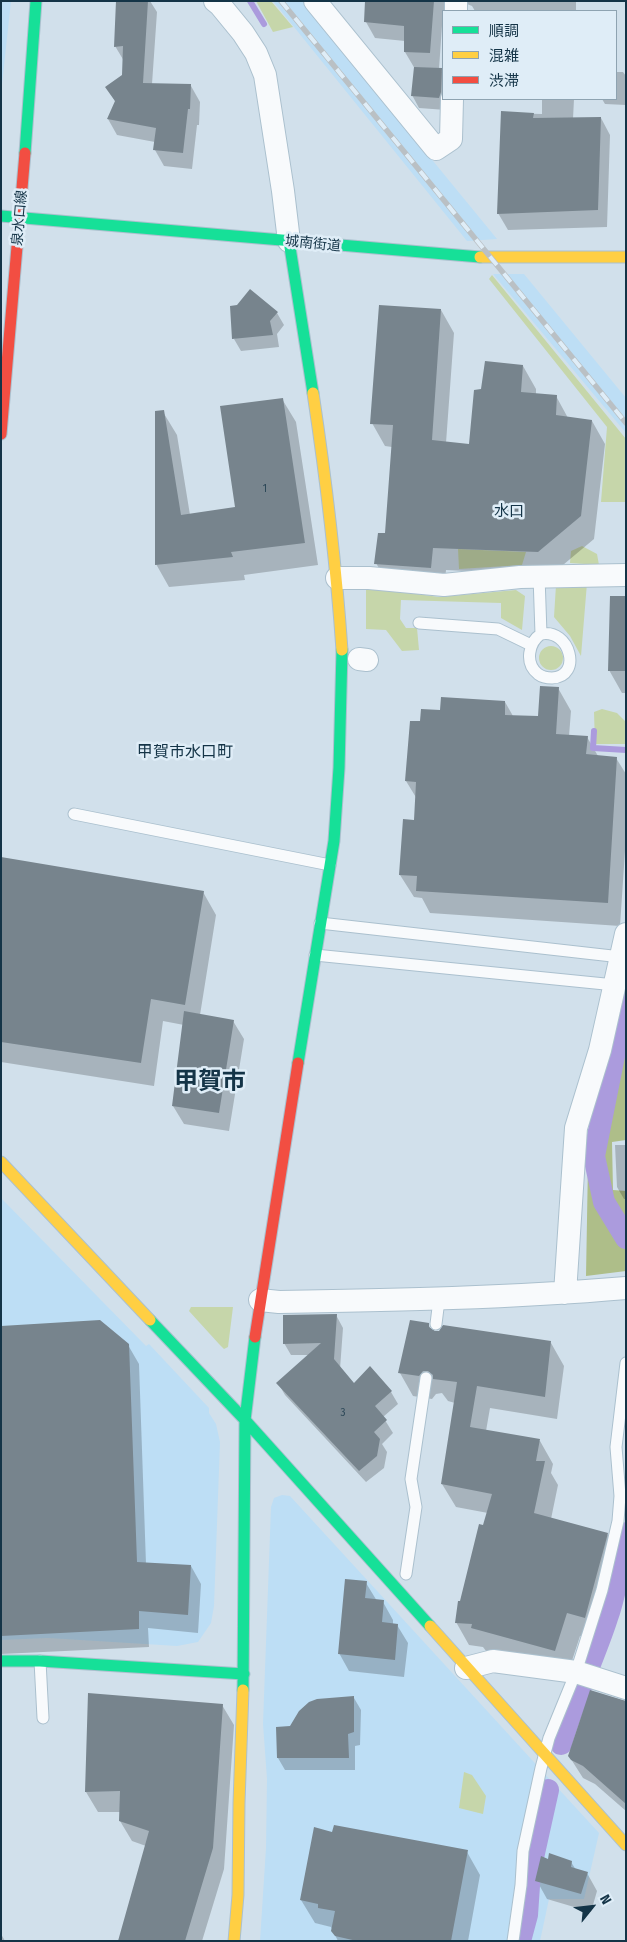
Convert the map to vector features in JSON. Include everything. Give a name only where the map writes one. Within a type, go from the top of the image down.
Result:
[{"type":"street","name":"泉水口線","points":[[1,434],[20,218],[36,1]]},
{"type":"street","points":[[215,1],[243,33],[256,54],[265,75],[328,491],[337,578],[342,654],[339,776],[334,841],[260,1300],[245,1420],[244,1674],[238,1895],[234,1941]]},
{"type":"street","points":[[321,4],[436,149],[451,139],[452,100]]},
{"type":"street","name":"城南街道","points":[[1,216],[493,258],[626,257]]},
{"type":"street","points":[[337,578],[369,578],[444,585],[520,577],[540,576],[595,580],[626,575]]},
{"type":"street","points":[[565,1293],[576,1128],[600,1050],[626,934]]},
{"type":"street","points":[[1,1162],[245,1420],[626,1845]]},
{"type":"street","points":[[260,1300],[279,1302],[439,1300],[626,1288]]},
{"type":"street","points":[[1,1661],[40,1661],[244,1674]]},
{"type":"street","points":[[466,1668],[492,1661],[583,1675],[626,1688]]},
{"type":"lane","points":[[540,576],[541,634]]},
{"type":"lane","points":[[419,623],[498,629],[532,645]]},
{"type":"lane","points":[[549,632],[557,636],[566,647],[570,654],[570,663],[564,674],[550,678],[538,674],[530,661],[532,645],[541,634],[549,632]]},
{"type":"lane","points":[[74,814],[330,865]]},
{"type":"lane","points":[[320,923],[621,957]]},
{"type":"lane","points":[[316,955],[615,985]]},
{"type":"lane","points":[[436,1324],[439,1300]]},
{"type":"lane","points":[[513,1941],[521,1885],[523,1851],[549,1738],[583,1675],[618,1521],[620,1496],[616,1447],[626,1362]]},
{"type":"lane","points":[[406,1574],[416,1506],[411,1479],[426,1378]]},
{"type":"lane","points":[[40,1661],[43,1718]]},
{"type":"shaded area","points":[[1,1],[11,1],[1,94]]},
{"type":"shaded area","points":[[273,1],[302,1],[497,239],[467,241]]},
{"type":"shaded area","points":[[493,274],[524,274],[626,398],[626,433]]},
{"type":"shaded area","points":[[1,1198],[146,1346],[149,1344],[209,1408],[209,1413],[216,1424],[220,1442],[214,1606],[211,1623],[198,1642],[177,1646],[48,1638],[1,1640]]},
{"type":"shaded area","points":[[282,1495],[290,1496],[599,1833],[584,1899],[549,1899],[540,1941],[260,1941],[266,1848],[267,1779],[263,1724],[271,1507],[274,1498]]},
{"type":"green space","points":[[256,1],[271,1],[293,27],[273,32]]},
{"type":"green space","points":[[492,275],[626,439],[626,502],[601,502],[607,427],[489,279]]},
{"type":"green space","points":[[582,546],[597,554],[599,565],[570,563],[571,551]]},
{"type":"green space","points":[[458,549],[526,552],[522,565],[459,569]]},
{"type":"green space","points":[[587,583],[581,656],[570,636],[554,617],[556,585]]},
{"type":"green space","points":[[366,587],[439,597],[516,590],[525,596],[522,630],[501,618],[501,603],[401,600],[400,619],[406,628],[417,628],[419,650],[402,651],[386,630],[366,629]]},
{"type":"green space","points":[[551,646],[560,649],[563,658],[560,667],[551,670],[542,667],[539,658],[542,649]]},
{"type":"green space","points":[[602,709],[617,713],[626,722],[626,744],[595,744],[594,712]]},
{"type":"green space","points":[[626,977],[626,1140],[612,1142],[613,1190],[626,1191],[626,1271],[586,1276],[588,1163]]},
{"type":"green space","points":[[191,1307],[233,1307],[228,1347],[224,1349],[219,1344],[189,1311]]},
{"type":"green space","points":[[464,1772],[472,1775],[486,1796],[483,1814],[459,1808]]},
{"type":"building","points":[[116,1],[148,1],[143,83],[191,84],[190,109],[188,109],[183,153],[153,150],[156,128],[107,119],[115,101],[105,87],[122,75],[123,46],[114,47]]},
{"type":"building","points":[[365,1],[434,1],[430,53],[404,52],[404,26],[364,22]]},
{"type":"building","points":[[414,67],[442,68],[439,98],[411,96]]},
{"type":"building","points":[[501,111],[534,113],[533,118],[601,117],[598,210],[497,214]]},
{"type":"building","points":[[250,289],[278,312],[270,321],[273,335],[232,339],[230,306],[237,305]]},
{"type":"building","points":[[379,305],[441,309],[432,440],[469,444],[474,390],[481,389],[485,361],[523,365],[521,392],[557,395],[556,415],[592,420],[581,516],[538,552],[433,548],[431,568],[374,564],[378,533],[385,533],[393,425],[370,424]]},
{"type":"building","points":[[283,398],[305,543],[231,552],[233,557],[155,565],[155,411],[164,410],[181,515],[235,507],[220,406]]},
{"type":"building","points":[[610,596],[626,596],[626,671],[608,671]]},
{"type":"building","points":[[540,686],[559,687],[556,734],[588,736],[586,754],[617,757],[608,903],[416,891],[417,876],[399,875],[403,819],[414,820],[416,782],[405,781],[410,721],[420,721],[421,709],[440,710],[441,697],[505,701],[505,715],[538,716]]},
{"type":"building","points":[[1,857],[204,891],[185,1005],[151,999],[141,1063],[1,1042]]},
{"type":"building","points":[[184,1011],[234,1020],[219,1113],[172,1106]]},
{"type":"building","points":[[337,1314],[334,1359],[354,1383],[370,1366],[392,1391],[375,1406],[387,1420],[374,1432],[380,1439],[377,1456],[359,1471],[276,1383],[321,1343],[283,1344],[283,1315]]},
{"type":"building","points":[[100,1320],[129,1344],[137,1562],[191,1565],[188,1615],[139,1611],[139,1629],[1,1636],[1,1326]]},
{"type":"building","points":[[410,1320],[429,1323],[429,1327],[435,1331],[439,1331],[443,1325],[551,1341],[545,1397],[477,1386],[470,1427],[540,1439],[536,1461],[545,1461],[534,1513],[608,1533],[585,1618],[567,1613],[555,1651],[471,1628],[472,1624],[455,1623],[458,1601],[460,1601],[479,1524],[483,1525],[492,1494],[441,1484],[457,1382],[433,1379],[433,1375],[428,1371],[423,1371],[419,1376],[398,1373]]},
{"type":"building","points":[[345,1579],[367,1581],[365,1598],[384,1600],[382,1622],[398,1624],[395,1660],[338,1654]]},
{"type":"building","points":[[590,1690],[626,1701],[626,1804],[583,1766],[571,1760],[568,1756]]},
{"type":"building","points":[[88,1693],[223,1704],[213,1848],[185,1941],[118,1941],[149,1831],[119,1821],[120,1791],[85,1792]]},
{"type":"building","points":[[354,1696],[354,1732],[348,1734],[349,1758],[277,1758],[276,1727],[290,1726],[299,1711],[309,1702],[317,1699]]},
{"type":"building","points":[[334,1825],[468,1850],[451,1941],[357,1941],[335,1936],[331,1931],[335,1911],[318,1908],[318,1904],[300,1900],[314,1827],[332,1832]]},
{"type":"building","points":[[549,1853],[572,1861],[571,1867],[588,1872],[581,1894],[535,1881],[541,1856],[548,1859]]},
{"type":"waterway","points":[[250,1],[264,24]]},
{"type":"waterway","points":[[594,731],[593,748],[626,750]]},
{"type":"waterway","points":[[626,996],[594,1156],[604,1202],[626,1238]]},
{"type":"waterway","points":[[561,1744],[610,1608],[626,1533]]},
{"type":"waterway","points":[[520,1941],[527,1915],[530,1871],[548,1790]]},
{"type":"railway","points":[[281,1],[626,423]]},
{"type":"traffic: fast","points":[[25,153],[36,1]]},
{"type":"traffic: fast","points":[[1,216],[480,257]]},
{"type":"traffic: fast","points":[[289,241],[313,393]]},
{"type":"traffic: fast","points":[[298,1063],[334,841],[339,768],[342,650]]},
{"type":"traffic: fast","points":[[150,1320],[245,1420],[430,1626]]},
{"type":"traffic: fast","points":[[243,1690],[245,1420],[255,1337]]},
{"type":"traffic: fast","points":[[1,1661],[40,1661],[244,1674]]},
{"type":"traffic: slow","points":[[480,257],[626,257]]},
{"type":"traffic: slow","points":[[313,393],[330,522],[342,650]]},
{"type":"traffic: slow","points":[[1,1162],[150,1320]]},
{"type":"traffic: slow","points":[[430,1626],[626,1845]]},
{"type":"traffic: slow","points":[[234,1941],[238,1895],[243,1690]]},
{"type":"traffic: jam","points":[[1,434],[25,153]]},
{"type":"traffic: jam","points":[[255,1337],[298,1063]]},
{"type":"district","name":"水口","points":[[509,512]]},
{"type":"district","name":"甲賀市水口町","points":[[185,753]]},
{"type":"district","name":"甲賀市","points":[[210,1082]]}]
